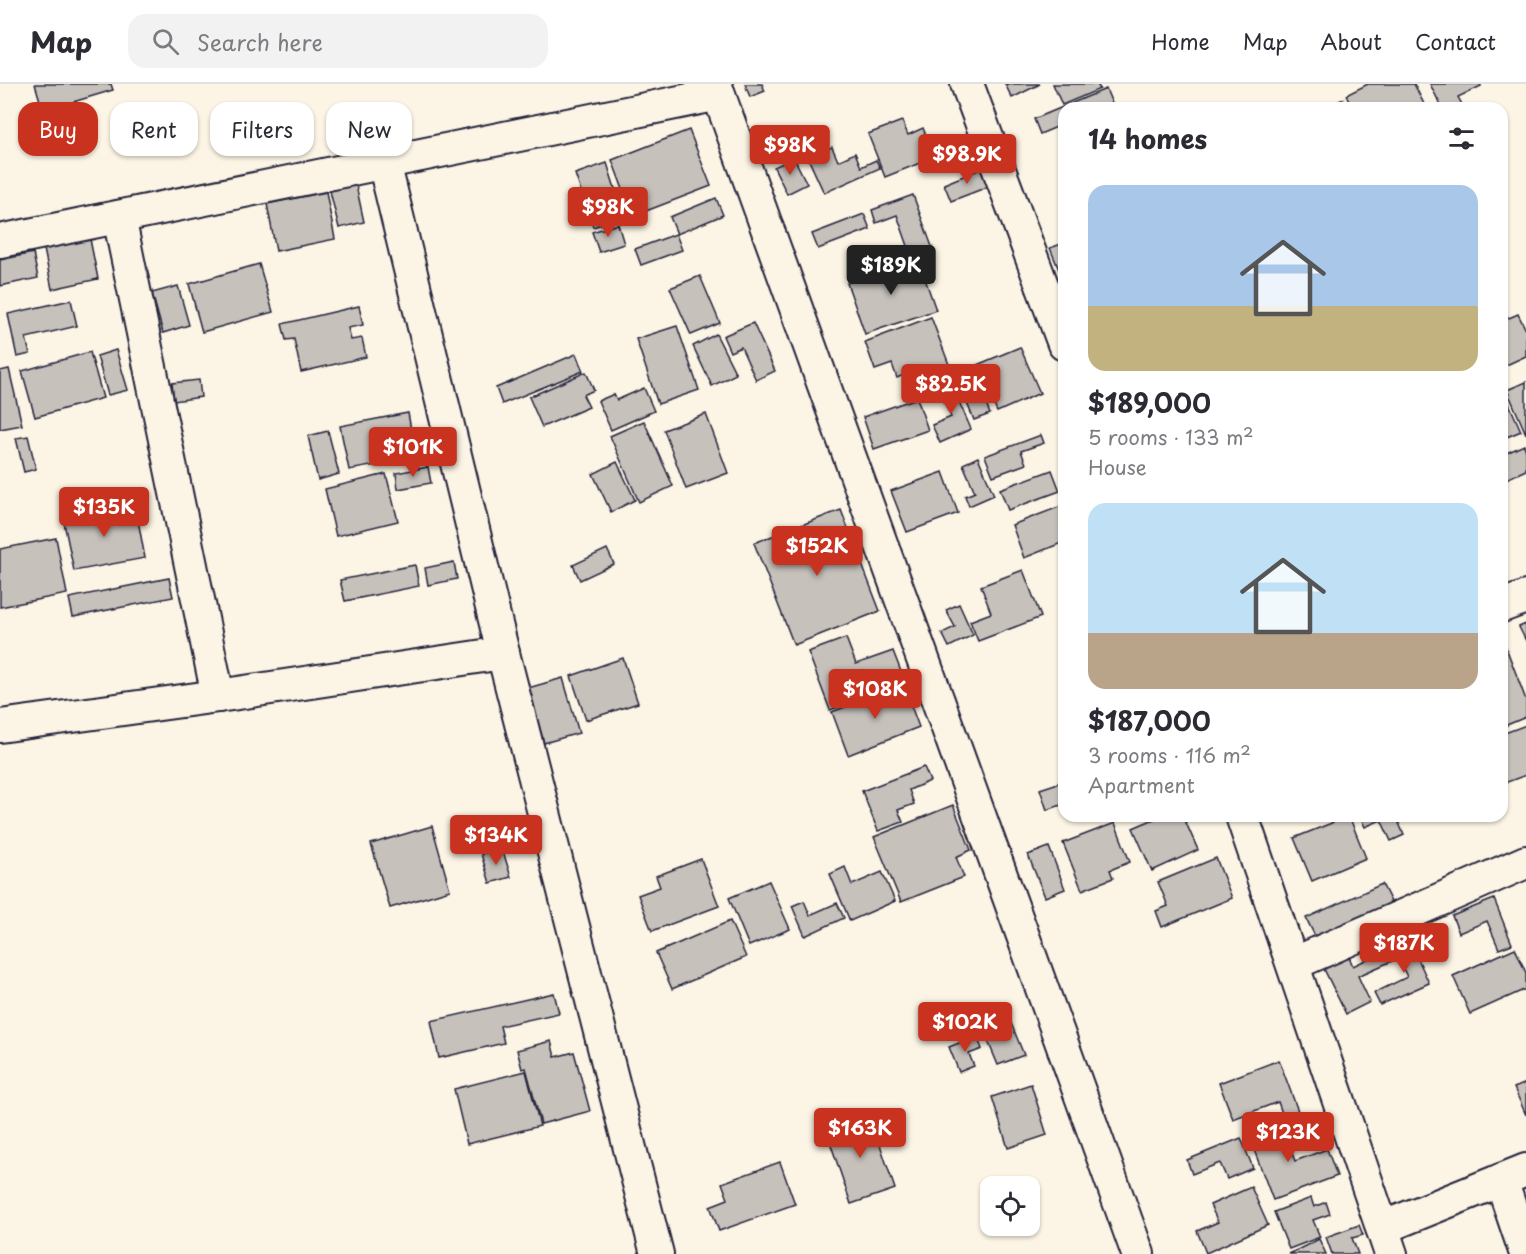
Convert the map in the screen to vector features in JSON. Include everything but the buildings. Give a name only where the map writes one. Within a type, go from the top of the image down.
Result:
[{"type":"street","points":[[967,84],[1058,328]]},
{"type":"street","points":[[0,241],[384,162],[717,89],[1138,1254]]},
{"type":"street","points":[[384,162],[503,653],[657,1254]]},
{"type":"street","points":[[119,217],[219,696]]},
{"type":"street","points":[[1508,604],[1526,597]]},
{"type":"street","points":[[0,726],[503,653]]},
{"type":"street","points":[[1244,822],[1387,1241],[1513,1175],[1526,1254]]},
{"type":"street","points":[[1293,964],[1526,862]]}]
